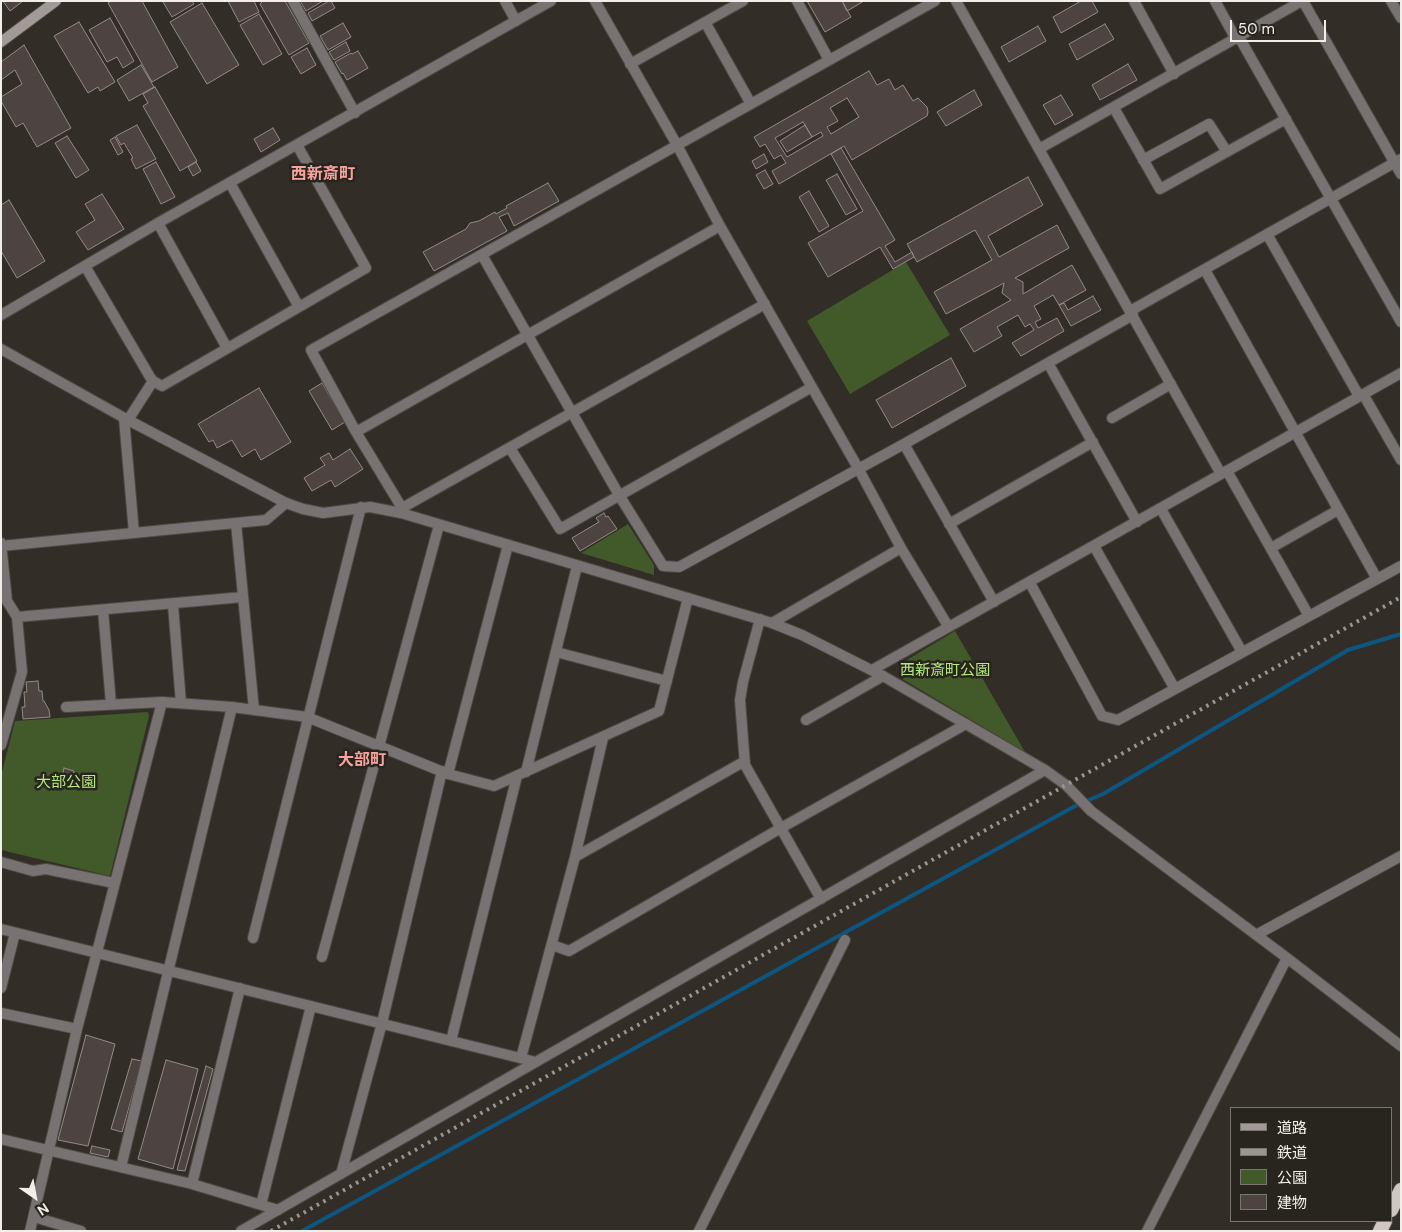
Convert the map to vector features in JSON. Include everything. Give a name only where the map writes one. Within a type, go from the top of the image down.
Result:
[{"type":"highway","points":[[1392,1208],[1401,1190]]},
{"type":"main road","points":[[1,42],[56,1]]},
{"type":"street","points":[[293,1],[355,113]]},
{"type":"street","points":[[505,1],[516,21]]},
{"type":"street","points":[[1,315],[158,223],[550,1]]},
{"type":"street","points":[[594,1],[677,145],[720,226],[858,468],[901,548],[948,626]]},
{"type":"street","points":[[630,64],[743,1]]},
{"type":"street","points":[[797,1],[829,60]]},
{"type":"street","points":[[402,511],[311,350],[935,1]]},
{"type":"street","points":[[956,1],[1171,384],[1271,548],[1309,616]]},
{"type":"street","points":[[1134,1],[1174,74]]},
{"type":"street","points":[[1215,1],[1286,119],[1401,322]]},
{"type":"street","points":[[1040,149],[1303,1],[1398,161],[1401,174]]},
{"type":"street","points":[[1391,1],[1401,18]]},
{"type":"street","points":[[705,22],[751,104]]},
{"type":"street","points":[[1114,108],[1160,189],[1286,119]]},
{"type":"street","points":[[1144,160],[1210,124],[1227,152]]},
{"type":"street","points":[[85,266],[153,381],[162,386],[366,268],[297,145]]},
{"type":"street","points":[[482,255],[619,495],[662,566],[679,567],[1048,363],[1204,270],[1398,161]]},
{"type":"street","points":[[230,183],[299,307]]},
{"type":"street","points":[[158,223],[227,348]]},
{"type":"street","points":[[356,432],[720,226]]},
{"type":"street","points":[[1267,234],[1401,460]]},
{"type":"street","points":[[1204,270],[1377,579]]},
{"type":"street","points":[[402,511],[765,304]]},
{"type":"street","points":[[1,349],[126,419],[286,503],[323,513],[346,511],[361,507],[402,511],[577,566],[772,622],[820,643],[883,676],[1045,770],[1066,785],[1091,811],[1401,1046]]},
{"type":"street","points":[[1048,363],[1137,522]]},
{"type":"street","points":[[872,670],[1401,373]]},
{"type":"street","points":[[134,533],[126,419],[153,381]]},
{"type":"street","points":[[1112,418],[1171,384]]},
{"type":"street","points":[[510,448],[560,529],[812,387]]},
{"type":"street","points":[[949,524],[1092,442]]},
{"type":"street","points":[[904,444],[994,602]]},
{"type":"street","points":[[1,745],[22,672],[17,618],[7,601],[1,545],[266,520],[286,503]]},
{"type":"street","points":[[252,938],[361,507]]},
{"type":"street","points":[[1161,509],[1242,652]]},
{"type":"street","points":[[1271,548],[1338,510]]},
{"type":"street","points":[[236,523],[254,710]]},
{"type":"street","points":[[322,957],[439,524]]},
{"type":"street","points":[[341,1174],[382,1024],[445,772],[508,545]]},
{"type":"street","points":[[1094,546],[1175,689]]},
{"type":"street","points":[[772,622],[901,548]]},
{"type":"street","points":[[451,1041],[521,774],[556,652],[577,566]]},
{"type":"street","points":[[1030,582],[1102,716],[1118,720],[1401,566]]},
{"type":"street","points":[[17,618],[243,597]]},
{"type":"street","points":[[66,707],[162,702],[232,707],[307,717],[445,772],[494,786],[603,738],[658,711],[688,598]]},
{"type":"street","points":[[173,605],[181,703]]},
{"type":"street","points":[[103,610],[110,704]]},
{"type":"street","points":[[760,619],[740,700],[745,765],[821,899]]},
{"type":"street","points":[[556,652],[667,681]]},
{"type":"street","points":[[806,720],[883,676]]},
{"type":"street","points":[[30,1231],[77,1028],[162,702]]},
{"type":"street","points":[[121,1168],[232,707]]},
{"type":"street","points":[[552,945],[570,951],[781,828],[966,724]]},
{"type":"street","points":[[521,1058],[575,857],[603,738]]},
{"type":"street","points":[[575,857],[745,761]]},
{"type":"street","points":[[241,1231],[1045,770]]},
{"type":"street","points":[[1256,935],[1401,856]]},
{"type":"street","points":[[1,862],[33,871],[46,869],[114,883]]},
{"type":"street","points":[[1,929],[536,1062]]},
{"type":"street","points":[[1,988],[15,932]]},
{"type":"street","points":[[699,1231],[845,940]]},
{"type":"street","points":[[1147,1231],[1286,958]]},
{"type":"street","points":[[192,1184],[240,988]]},
{"type":"street","points":[[261,1206],[311,1006]]},
{"type":"street","points":[[1,1014],[77,1028]]},
{"type":"street","points":[[1,1139],[192,1184],[278,1210]]},
{"type":"street","points":[[34,1216],[81,1231]]},
{"type":"green space","points":[[906,262],[950,335],[850,394],[807,321]]},
{"type":"green space","points":[[628,524],[654,565],[654,575],[581,553]]},
{"type":"green space","name":"西新斎町公園","points":[[955,631],[1025,752],[899,677],[902,663]]},
{"type":"green space","name":"大部公園","points":[[148,712],[149,716],[110,876],[1,850],[1,776],[15,721]]},
{"type":"building","points":[[3,1],[23,1],[10,11]]},
{"type":"building","points":[[111,1],[142,1],[178,67],[152,82],[108,3]]},
{"type":"building","points":[[192,1],[194,4],[172,17],[163,2]]},
{"type":"building","points":[[228,1],[254,1],[259,12],[239,22]]},
{"type":"building","points":[[263,1],[285,1],[309,43],[289,55],[260,4]]},
{"type":"building","points":[[300,1],[323,1],[306,11]]},
{"type":"building","points":[[331,1],[335,8],[312,21],[308,13]]},
{"type":"building","points":[[807,1],[842,1],[851,17],[825,32]]},
{"type":"building","points":[[842,1],[864,1],[847,11]]},
{"type":"building","points":[[1081,1],[1092,1],[1098,12],[1061,33],[1053,17]]},
{"type":"building","points":[[202,3],[239,65],[207,84],[170,22]]},
{"type":"building","points":[[259,14],[282,54],[263,65],[240,25]]},
{"type":"building","points":[[110,18],[134,61],[123,68],[117,57],[107,62],[89,30]]},
{"type":"building","points":[[79,22],[115,82],[100,91],[98,87],[88,93],[54,36]]},
{"type":"building","points":[[343,23],[351,37],[328,50],[320,36]]},
{"type":"building","points":[[1105,24],[1114,39],[1077,60],[1069,44]]},
{"type":"building","points":[[1038,26],[1046,41],[1009,62],[1001,47]]},
{"type":"building","points":[[346,42],[350,51],[334,60],[329,52]]},
{"type":"building","points":[[24,45],[71,128],[37,147],[23,123],[16,127],[1,101],[1,97],[22,84],[15,70],[1,80],[1,62]]},
{"type":"building","points":[[307,48],[316,65],[301,74],[291,57]]},
{"type":"building","points":[[358,51],[368,68],[347,80],[335,62]]},
{"type":"building","points":[[1128,64],[1137,80],[1100,100],[1092,85]]},
{"type":"building","points":[[141,65],[154,87],[129,101],[117,80]]},
{"type":"building","points":[[869,71],[877,85],[889,79],[895,90],[903,85],[913,101],[918,98],[927,107],[928,112],[927,116],[852,160],[844,146],[779,184],[772,171],[786,163],[781,155],[774,159],[765,144],[760,147],[754,137]],"holes":[[[847,98],[859,117],[831,134],[827,127],[838,121],[830,108]],[[803,122],[812,137],[821,132],[823,136],[787,157],[775,138]]]},
{"type":"building","points":[[155,87],[197,161],[180,171],[143,106],[148,103],[143,94]]},
{"type":"building","points":[[974,90],[982,105],[946,126],[937,112]]},
{"type":"building","points":[[1061,95],[1073,115],[1055,125],[1043,105]]},
{"type":"building","points":[[137,125],[156,159],[136,169],[131,159],[133,158],[124,143],[121,145],[116,136]]},
{"type":"building","points":[[805,125],[812,137],[787,152],[780,141]]},
{"type":"building","points":[[273,128],[280,140],[261,152],[254,139]]},
{"type":"building","points":[[67,136],[89,170],[76,178],[55,143]]},
{"type":"building","points":[[115,137],[123,152],[118,155],[110,140]]},
{"type":"building","points":[[841,148],[895,240],[885,246],[895,262],[912,252],[914,257],[893,269],[880,247],[828,277],[808,243],[863,211],[831,154]]},
{"type":"building","points":[[764,154],[768,162],[756,169],[752,161]]},
{"type":"building","points":[[156,162],[175,197],[161,204],[143,169]]},
{"type":"building","points":[[196,162],[201,171],[193,176],[188,167]]},
{"type":"building","points":[[765,170],[773,184],[764,189],[756,175]]},
{"type":"building","points":[[837,174],[857,209],[846,215],[826,180]]},
{"type":"building","points":[[1028,177],[1043,205],[988,236],[999,257],[1057,225],[1069,248],[1015,278],[1023,282],[1023,294],[1072,265],[1086,290],[1059,305],[1053,295],[1034,306],[1041,319],[1035,322],[1038,328],[1057,318],[1064,331],[1021,356],[1012,343],[1034,330],[1030,324],[1025,327],[1018,315],[997,327],[1002,336],[974,352],[960,329],[1011,300],[1002,293],[1004,283],[946,314],[934,292],[992,260],[975,230],[917,262],[907,244]]},
{"type":"building","points":[[548,183],[559,201],[514,226],[508,213],[499,217],[507,231],[434,271],[423,252],[466,229],[470,223],[479,221],[495,212],[496,214],[507,208],[506,206]]},
{"type":"building","points":[[809,191],[829,226],[819,232],[799,197]]},
{"type":"building","points":[[102,194],[124,229],[88,250],[76,232],[95,220],[85,204]]},
{"type":"building","points":[[9,200],[45,261],[17,278],[1,251],[1,205]]},
{"type":"building","points":[[1093,296],[1101,310],[1071,326],[1059,305],[1064,303],[1068,310]]},
{"type":"building","points":[[951,358],[966,386],[892,428],[876,400]]},
{"type":"building","points":[[322,383],[345,422],[332,430],[309,391]]},
{"type":"building","points":[[259,388],[291,442],[261,460],[255,449],[242,457],[232,440],[217,448],[213,440],[209,442],[198,424]]},
{"type":"building","points":[[350,449],[363,469],[335,487],[331,480],[312,491],[304,478],[325,465],[320,458],[329,453],[333,460]]},
{"type":"building","points":[[604,513],[617,529],[580,551],[572,538],[599,522],[596,518]]},
{"type":"building","points":[[38,681],[39,691],[42,691],[43,701],[49,710],[50,717],[23,719],[22,707],[25,707],[24,692],[27,692],[26,682]]},
{"type":"building","points":[[64,768],[74,771],[72,780],[62,778]]},
{"type":"building","points":[[86,1035],[115,1044],[88,1146],[58,1140]]},
{"type":"building","points":[[132,1059],[142,1061],[122,1132],[111,1129]]},
{"type":"building","points":[[166,1060],[198,1069],[173,1169],[138,1159]]},
{"type":"building","points":[[206,1066],[213,1069],[185,1171],[177,1170]]},
{"type":"building","points":[[92,1146],[110,1150],[108,1157],[90,1153]]},
{"type":"waterway","points":[[302,1231],[1077,805],[1103,794],[1348,650],[1401,634]]},
{"type":"railway","points":[[271,1231],[1401,597]]},
{"type":"district","name":"西新斎町","points":[[323,175]]},
{"type":"district","name":"大部町","points":[[362,761]]}]
